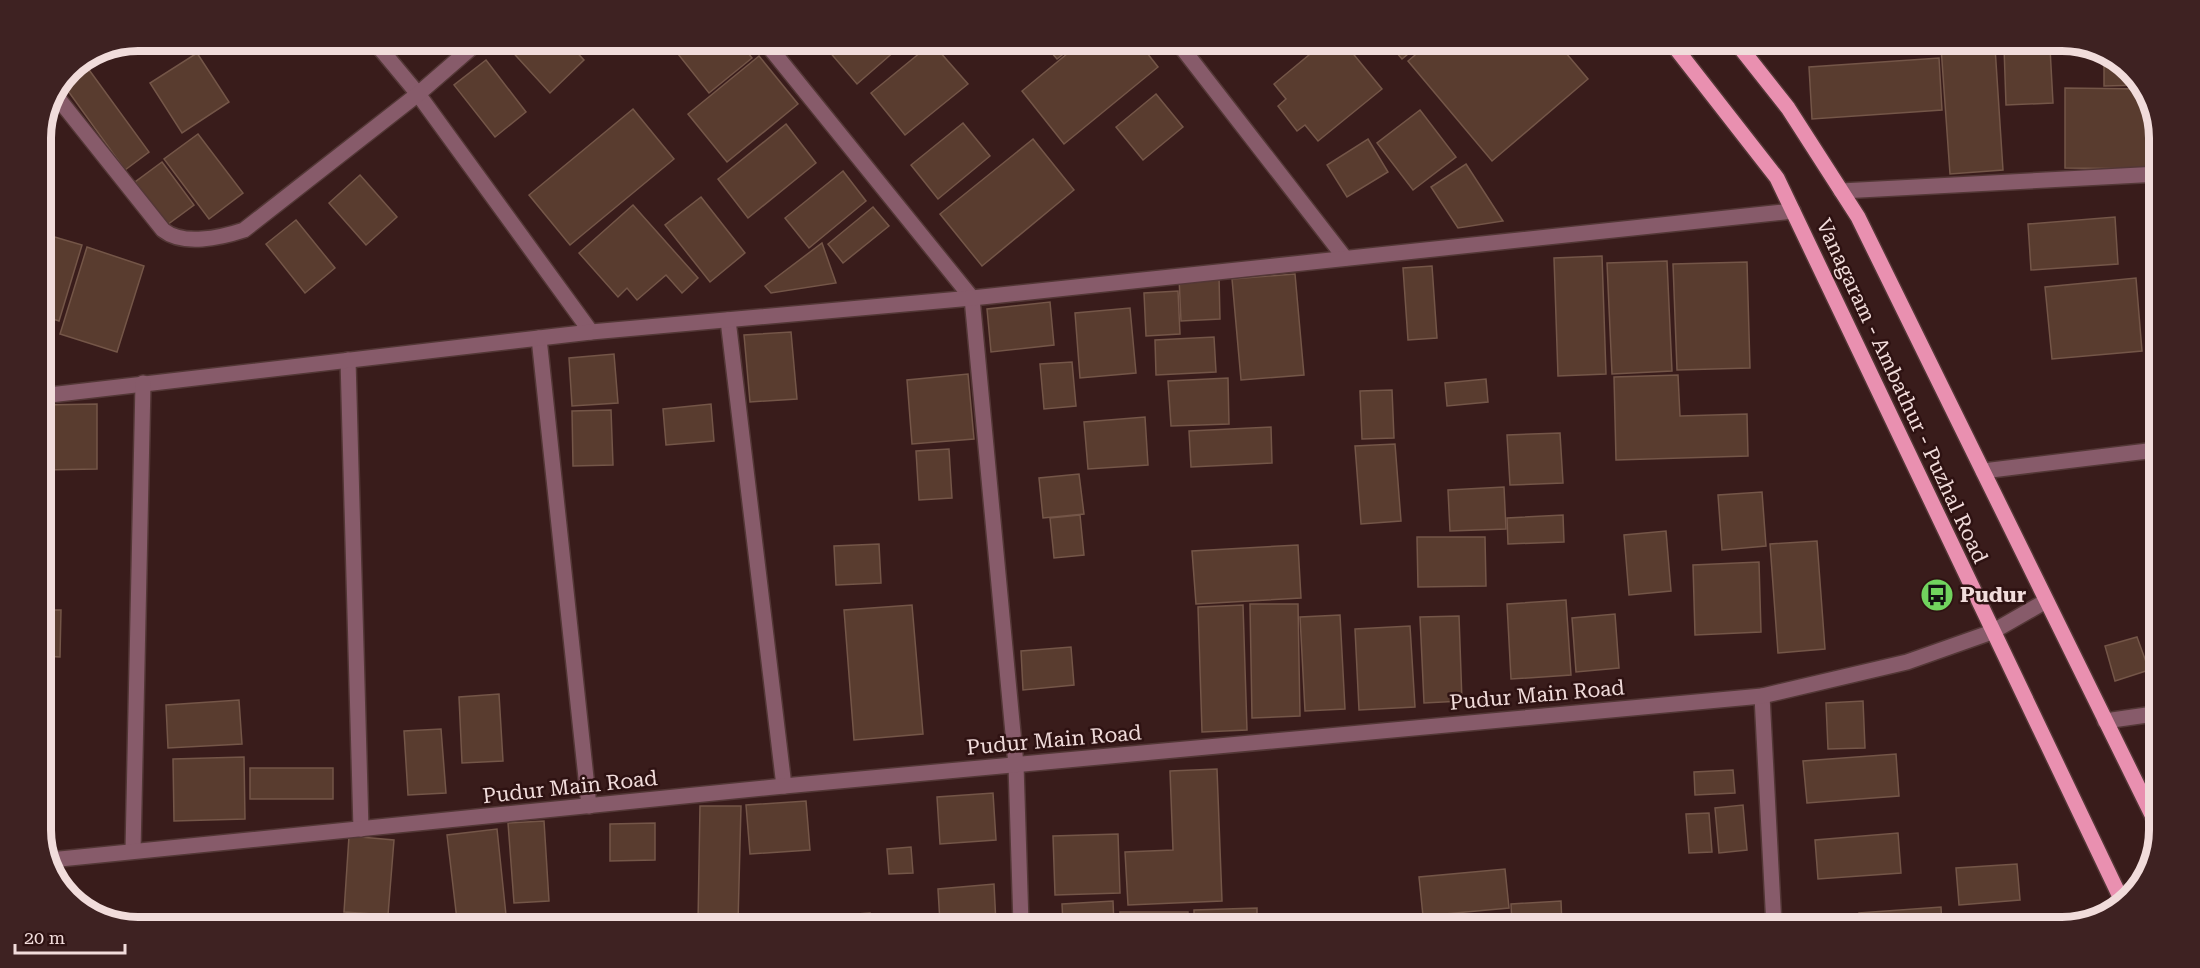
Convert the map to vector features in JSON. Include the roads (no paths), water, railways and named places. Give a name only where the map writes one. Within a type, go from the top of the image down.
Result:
[{"type":"main road","name":"Vanagaram - Ambathur - Puzhal Road","points":[[1678,51],[1778,178],[1992,632],[2119,896]]},
{"type":"main road","points":[[1743,51],[1788,108],[1858,217],[2149,810]]},
{"type":"street","points":[[382,51],[418,94],[591,332]]},
{"type":"street","points":[[60,100],[163,230],[178,238],[227,235],[243,230],[418,94],[468,51]]},
{"type":"street","points":[[772,51],[972,298],[1016,765],[1021,917]]},
{"type":"street","points":[[1184,51],[1345,258]]},
{"type":"street","points":[[1841,191],[2149,175]]},
{"type":"street","points":[[51,395],[591,332],[972,298],[1793,211]]},
{"type":"street","points":[[728,320],[784,786]]},
{"type":"street","points":[[539,338],[590,806]]},
{"type":"street","points":[[348,360],[361,829]]},
{"type":"street","points":[[133,851],[143,383]]},
{"type":"street","points":[[1983,471],[2149,451]]},
{"type":"street","name":"Pudur Main Road","points":[[56,859],[784,786],[1762,696],[1908,662],[1992,632],[2046,601]]},
{"type":"street","points":[[1762,696],[1774,917]]},
{"type":"street","points":[[2105,721],[2149,715]]},
{"type":"place","name":"Pudur","points":[[1937,595]]}]
